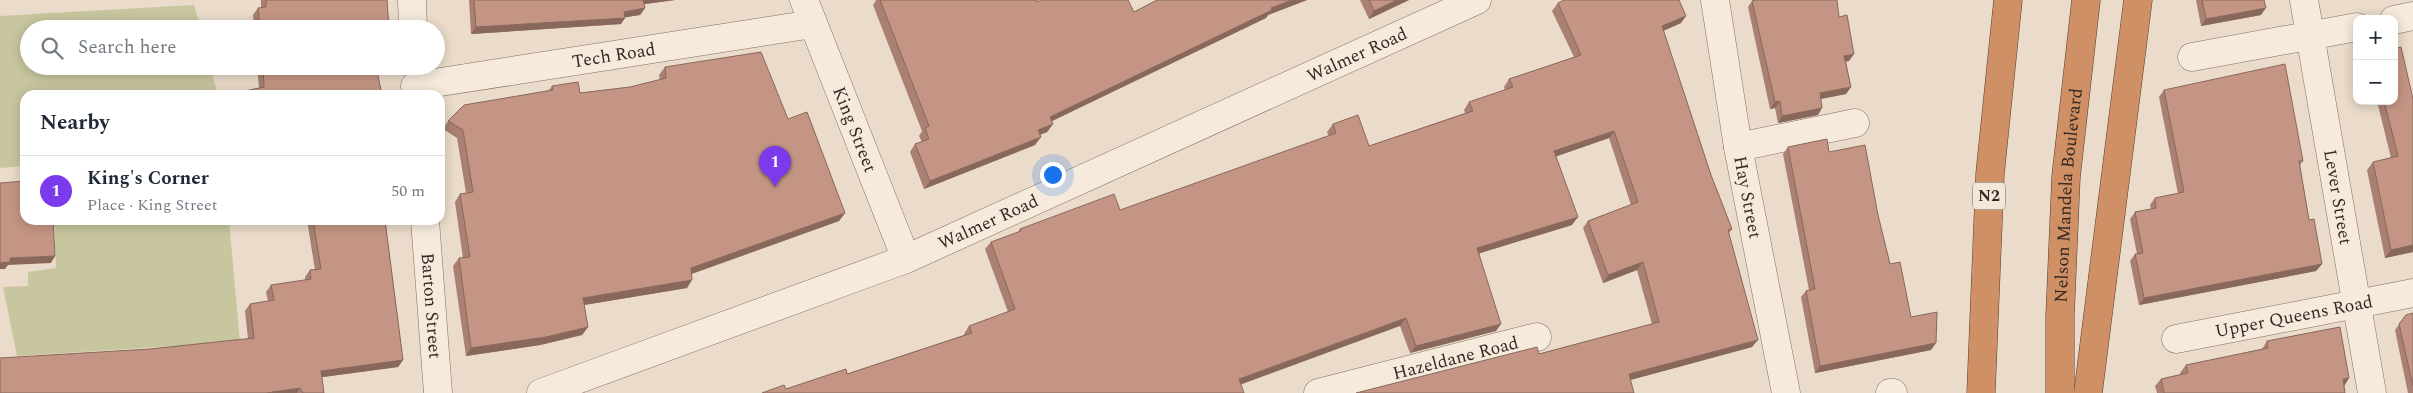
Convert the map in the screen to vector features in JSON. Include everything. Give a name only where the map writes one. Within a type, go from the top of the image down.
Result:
[{"type":"highway","name":"N2","points":[[1981,393],[1990,174],[2008,0]]},
{"type":"highway","name":"Nelson Mandela Boulevard","points":[[2060,393],[2060,316],[2066,177],[2086,0]]},
{"type":"highway","points":[[2088,393],[2138,0]]},
{"type":"street","points":[[412,0],[413,20]]},
{"type":"street","name":"Walmer Road","points":[[542,393],[906,259],[1478,0]]},
{"type":"street","name":"Hay Street","points":[[1715,0],[1738,147],[1786,393]]},
{"type":"street","name":"Lever Street","points":[[2304,0],[2372,393]]},
{"type":"street","name":"King Street","points":[[808,12],[906,259]]},
{"type":"street","name":"Tech Road","points":[[415,82],[808,12]]},
{"type":"street","points":[[2398,19],[2413,16]]},
{"type":"street","points":[[2192,57],[2353,28]]},
{"type":"street","points":[[1738,147],[1855,123]]},
{"type":"street","name":"Barton Street","points":[[425,225],[438,393]]},
{"type":"street","name":"Upper Queens Road","points":[[2176,339],[2413,293]]},
{"type":"street","name":"Hazeldane Road","points":[[1318,393],[1537,337]]},
{"type":"green space","points":[[194,5],[198,20],[20,20],[20,75],[212,75],[217,90],[20,90],[20,166],[0,168],[0,16]]},
{"type":"green space","points":[[54,225],[229,225],[240,342],[17,356],[3,287],[28,286],[28,272],[56,268]]},
{"type":"building","points":[[266,0],[387,0],[388,20],[259,20],[258,8],[266,7]]},
{"type":"building","points":[[474,0],[643,0],[645,8],[624,12],[625,18],[476,27]]},
{"type":"building","points":[[880,0],[1037,0],[1037,2],[1041,0],[1128,0],[1134,12],[1157,0],[1292,0],[1271,8],[1272,10],[1050,117],[1053,124],[1038,130],[1041,137],[930,181],[915,144],[929,139],[925,128],[929,126]]},
{"type":"building","points":[[1369,0],[1397,0],[1374,11]]},
{"type":"building","points":[[1564,0],[1679,0],[1686,16],[1662,26],[1711,175],[1732,229],[1728,230],[1758,340],[1629,374],[1634,393],[1356,393],[1537,347],[1539,354],[1659,322],[1643,262],[1608,275],[1588,221],[1638,202],[1614,131],[1554,151],[1578,217],[1477,248],[1501,324],[1416,346],[1406,318],[1239,379],[1244,393],[762,393],[784,385],[786,389],[846,369],[847,374],[972,333],[969,326],[1015,309],[991,242],[1021,231],[1020,229],[1114,194],[1120,210],[1336,133],[1333,124],[1358,115],[1369,146],[1473,111],[1469,102],[1513,87],[1509,79],[1581,55],[1558,3]]},
{"type":"building","points":[[1837,0],[1839,17],[1847,15],[1854,54],[1844,56],[1851,87],[1820,93],[1822,108],[1782,116],[1780,101],[1775,102],[1752,1]]},
{"type":"building","points":[[2202,0],[2264,0],[2266,8],[2206,19]]},
{"type":"building","points":[[2401,47],[2413,99],[2413,245],[2391,250],[2373,162],[2398,156],[2385,105],[2398,105],[2398,48]]},
{"type":"building","points":[[761,52],[788,119],[807,112],[845,213],[691,268],[692,280],[583,298],[588,327],[546,337],[471,348],[459,258],[470,257],[460,194],[473,192],[463,130],[448,121],[464,105],[553,90],[552,86],[578,82],[580,93],[630,87],[666,78],[665,67]]},
{"type":"building","points":[[2285,64],[2303,161],[2299,161],[2309,220],[2314,219],[2322,264],[2144,298],[2135,254],[2143,253],[2135,212],[2156,208],[2155,198],[2184,192],[2164,90]]},
{"type":"building","points":[[263,75],[378,75],[381,90],[249,90],[264,87]]},
{"type":"building","points":[[1827,139],[1829,152],[1865,145],[1878,215],[1890,264],[1900,262],[1911,317],[1937,312],[1936,343],[1820,366],[1806,291],[1815,289],[1788,147]]},
{"type":"building","points":[[20,181],[20,225],[53,225],[55,256],[10,258],[10,262],[0,263],[0,183]]},
{"type":"building","points":[[314,225],[386,225],[403,360],[321,371],[324,393],[303,393],[300,388],[266,393],[0,393],[0,358],[150,349],[254,338],[250,304],[274,300],[271,285],[311,279],[310,270],[321,269]]},
{"type":"building","points":[[2413,313],[2413,386],[2399,324],[2406,315]]},
{"type":"building","points":[[2340,327],[2349,378],[2343,379],[2345,393],[2164,393],[2161,379],[2188,373],[2186,365],[2268,348],[2267,341]]},
{"type":"place","name":"King's Corner","points":[[775,187]]}]
